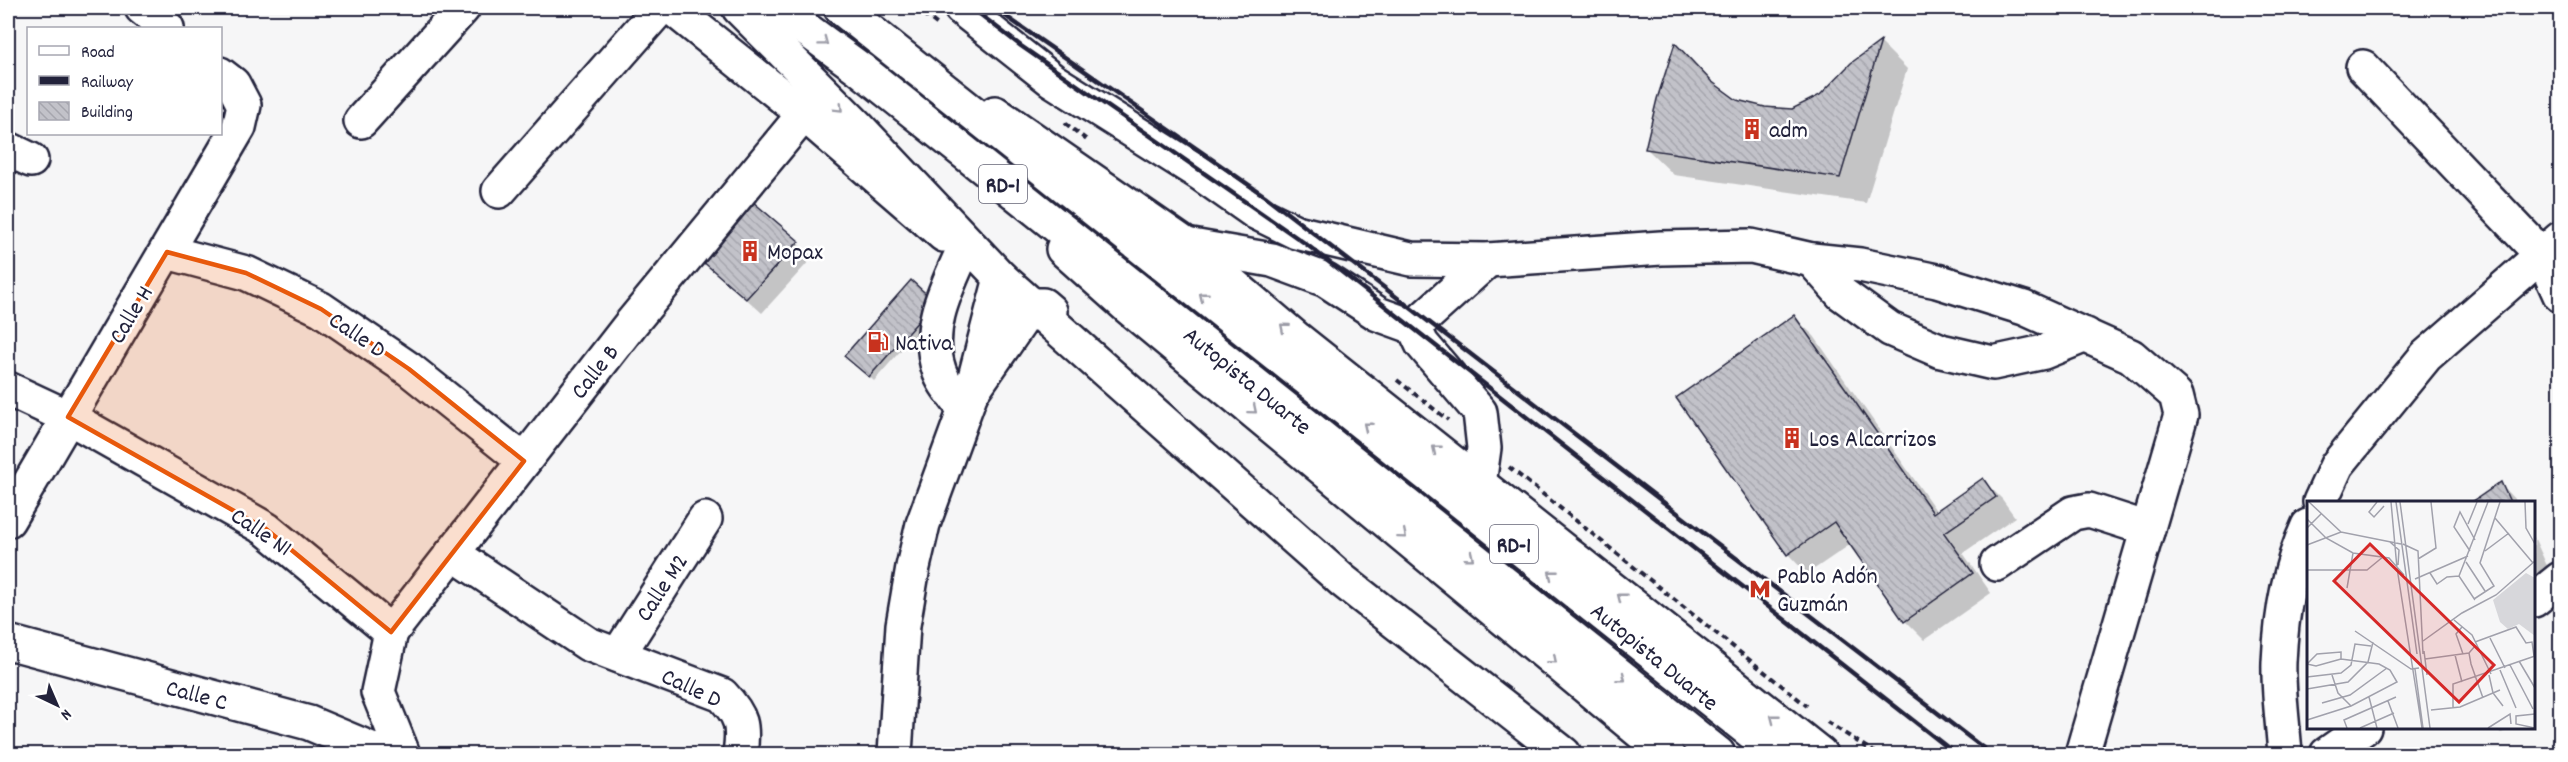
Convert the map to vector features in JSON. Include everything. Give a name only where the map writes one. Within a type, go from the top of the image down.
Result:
[{"type":"main road","points":[[142,8],[166,27]]},
{"type":"main road","points":[[361,121],[464,8]]},
{"type":"main road","points":[[498,191],[660,8]]},
{"type":"main road","points":[[672,8],[804,114],[963,251],[1001,278]]},
{"type":"main road","points":[[739,8],[860,129],[1001,278],[1343,580],[1564,754]]},
{"type":"main road","name":"Autopista Duarte","points":[[777,8],[860,69],[1718,754]]},
{"type":"main road","points":[[841,8],[1186,245],[1297,339],[1820,754]]},
{"type":"main road","name":"Autopista Duarte","points":[[841,8],[1779,754]]},
{"type":"main road","points":[[961,8],[1052,80],[1265,217],[1296,232],[1411,259],[1488,260],[1661,248],[1750,246],[1812,260],[1860,265],[1937,281],[2024,308],[2132,356],[2176,395],[2181,415],[2082,754]]},
{"type":"main road","points":[[2363,67],[2551,247],[2560,294]]},
{"type":"main road","points":[[860,69],[1128,307],[1667,754]]},
{"type":"main road","name":"Calle H","points":[[8,520],[239,127],[244,105],[233,84],[222,76]]},
{"type":"main road","name":"Calle B","points":[[391,632],[630,325],[804,114]]},
{"type":"main road","points":[[1186,245],[1272,260],[1326,280],[1378,314],[1414,327],[1422,344],[1480,412],[1485,448],[1479,484]]},
{"type":"main road","points":[[2320,501],[2337,465],[2426,356],[2551,247]]},
{"type":"main road","points":[[963,251],[948,284],[936,320],[933,342],[939,372],[968,401]]},
{"type":"main road","name":"Calle D","points":[[167,252],[246,273],[321,309],[408,369],[524,461]]},
{"type":"main road","points":[[1414,327],[1488,260]]},
{"type":"main road","points":[[1812,260],[1842,294],[1890,329],[1941,351],[1993,363],[2044,352],[2086,335]]},
{"type":"main road","points":[[895,754],[903,626],[913,567],[923,524],[968,401],[1001,278]]},
{"type":"main road","points":[[1032,306],[1043,305],[1415,614],[1590,754]]},
{"type":"main road","points":[[968,401],[1032,306]]},
{"type":"main road","points":[[968,401],[1008,357],[1024,345],[1042,339],[1073,342]]},
{"type":"main road","name":"Calle N1","points":[[8,389],[68,417],[266,529],[391,632]]},
{"type":"main road","points":[[1997,564],[2073,513],[2089,510],[2148,529]]},
{"type":"main road","name":"Calle M2","points":[[618,655],[705,519]]},
{"type":"main road","points":[[2285,754],[2279,663],[2284,609],[2301,542],[2307,528]]},
{"type":"main road","name":"Calle D","points":[[452,553],[588,644],[722,695],[737,710],[744,732],[740,754]]},
{"type":"main road","points":[[2535,599],[2560,579]]},
{"type":"main road","points":[[391,632],[378,692],[403,754]]},
{"type":"main road","name":"Calle C","points":[[8,642],[309,723],[383,754]]},
{"type":"main road","points":[[2327,754],[2363,729]]},
{"type":"highlighted area","points":[[167,252],[246,273],[321,309],[409,369],[524,461],[391,632],[266,529],[68,417]]},
{"type":"building","name":"adm","points":[[1881,41],[1840,178],[1645,149],[1657,99],[1675,43],[1711,81],[1737,100],[1765,107],[1792,109],[1820,95],[1851,63]]},
{"type":"building","name":"Mopax","points":[[752,201],[799,241],[746,299],[701,260]]},
{"type":"building","name":"Nativa","points":[[911,280],[935,302],[869,377],[844,356]]},
{"type":"building","name":"Los Alcarrizos","points":[[1794,315],[1933,513],[1983,478],[1996,497],[1944,533],[1973,573],[1904,622],[1834,522],[1787,555],[1676,398]]},
{"type":"building","points":[[2501,482],[2510,501],[2473,501]]},
{"type":"railway","points":[[972,8],[1021,46],[1306,244],[1956,754]]},
{"type":"railway","points":[[994,8],[1265,196],[1991,754]]},
{"type":"place","name":"adm","points":[[1752,129]]},
{"type":"place","name":"Mopax","points":[[750,251]]},
{"type":"place","name":"Nativa","points":[[878,342]]},
{"type":"place","name":"Los Alcarrizos","points":[[1792,438]]},
{"type":"place","name":"Pablo Adón Guzmán","points":[[1760,589]]}]
